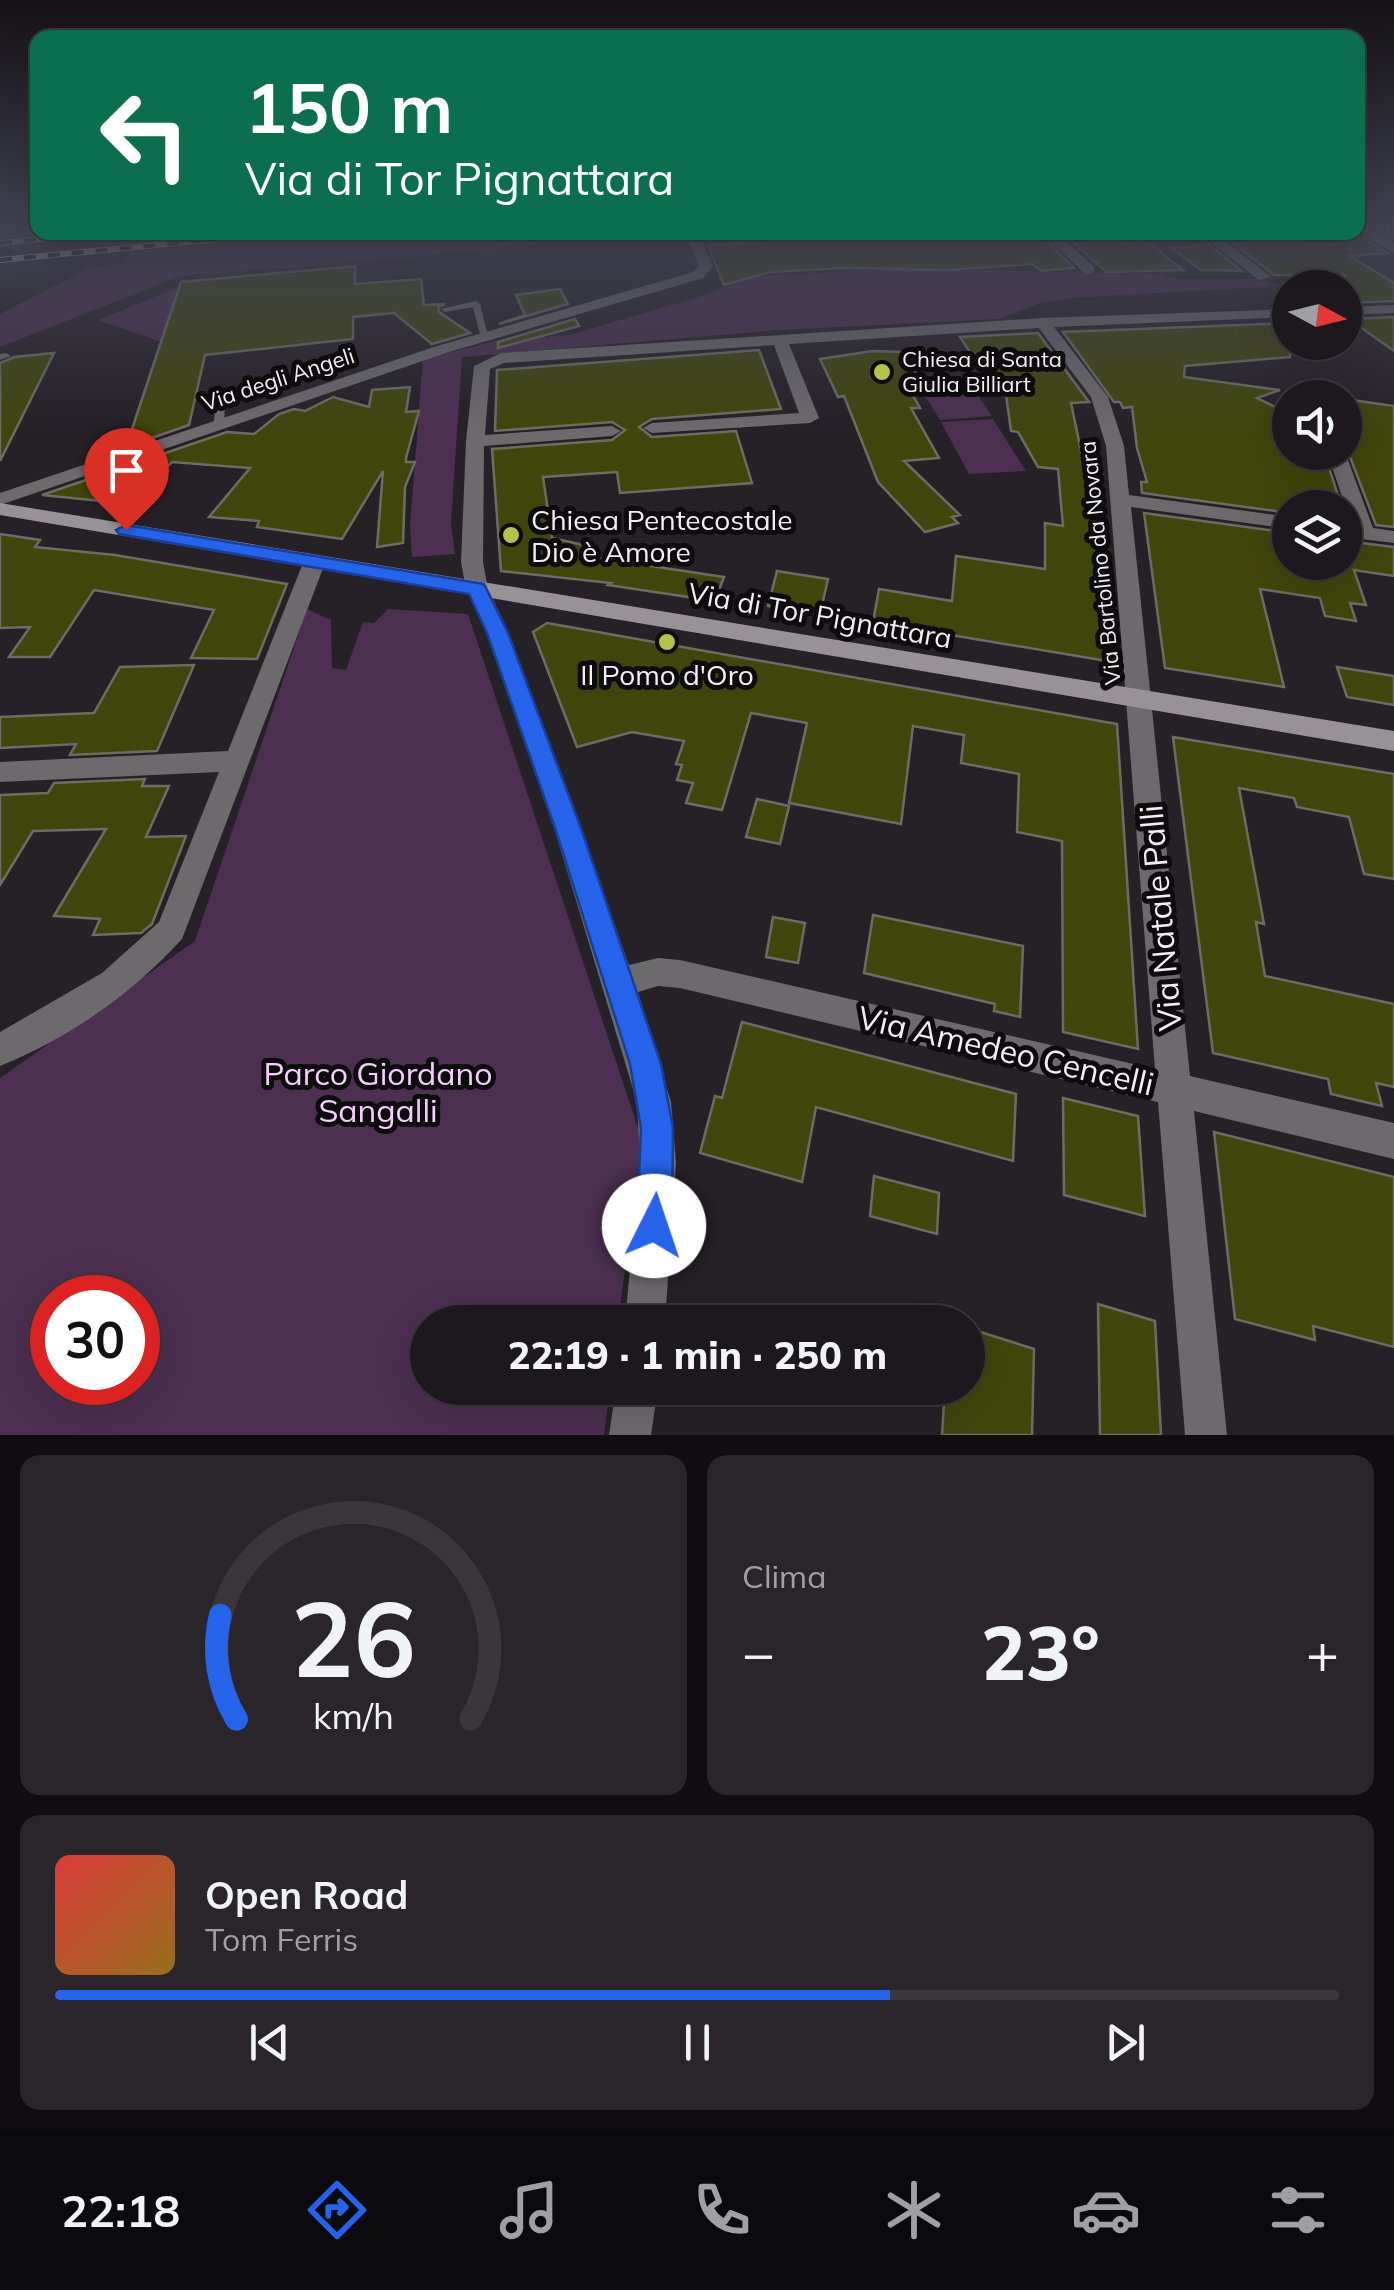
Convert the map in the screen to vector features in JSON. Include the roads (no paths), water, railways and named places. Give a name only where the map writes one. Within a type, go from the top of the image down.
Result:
[{"type":"main road","name":"Via di Tor Pignattara","points":[[0,509],[1394,741]]},
{"type":"street","name":"Via degli Angeli","points":[[0,499],[219,414],[631,295]]},
{"type":"street","points":[[1362,295],[1394,297]]},
{"type":"street","points":[[1044,323],[1040,312],[1062,306],[1272,297]]},
{"type":"street","points":[[1362,306],[1394,297]]},
{"type":"street","points":[[647,1305],[656,1203],[657,1128],[645,1064],[569,831],[498,633],[477,589],[472,562],[479,371],[492,359],[1044,323],[1272,314]]},
{"type":"street","name":"Via Bartolino da Novara","points":[[1044,323],[1099,397],[1115,446],[1140,699]]},
{"type":"street","points":[[652,428],[810,418],[779,339]]},
{"type":"street","points":[[475,440],[612,431]]},
{"type":"street","points":[[1120,500],[1272,521]]},
{"type":"street","points":[[1362,533],[1394,537]]},
{"type":"street","points":[[0,1050],[95,996],[144,958],[171,930],[314,563]]},
{"type":"street","name":"Via Natale Palli","points":[[1140,699],[1206,1435]]},
{"type":"street","points":[[0,772],[237,761]]},
{"type":"street","name":"Via Amedeo Cencelli","points":[[618,982],[658,972],[680,974],[1394,1141]]},
{"type":"street","points":[[630,1435],[634,1405]]},
{"type":"lane","points":[[445,309],[476,304],[486,338]]},
{"type":"place","name":"Chiesa di Santa Giulia Billiart","points":[[882,372]]},
{"type":"place","name":"Chiesa Pentecostale Dio è Amore","points":[[511,535]]},
{"type":"place","name":"Il Pomo d'Oro","points":[[667,642]]},
{"type":"park label","name":"Parco Giordano Sangalli","points":[[378,1092]]}]
